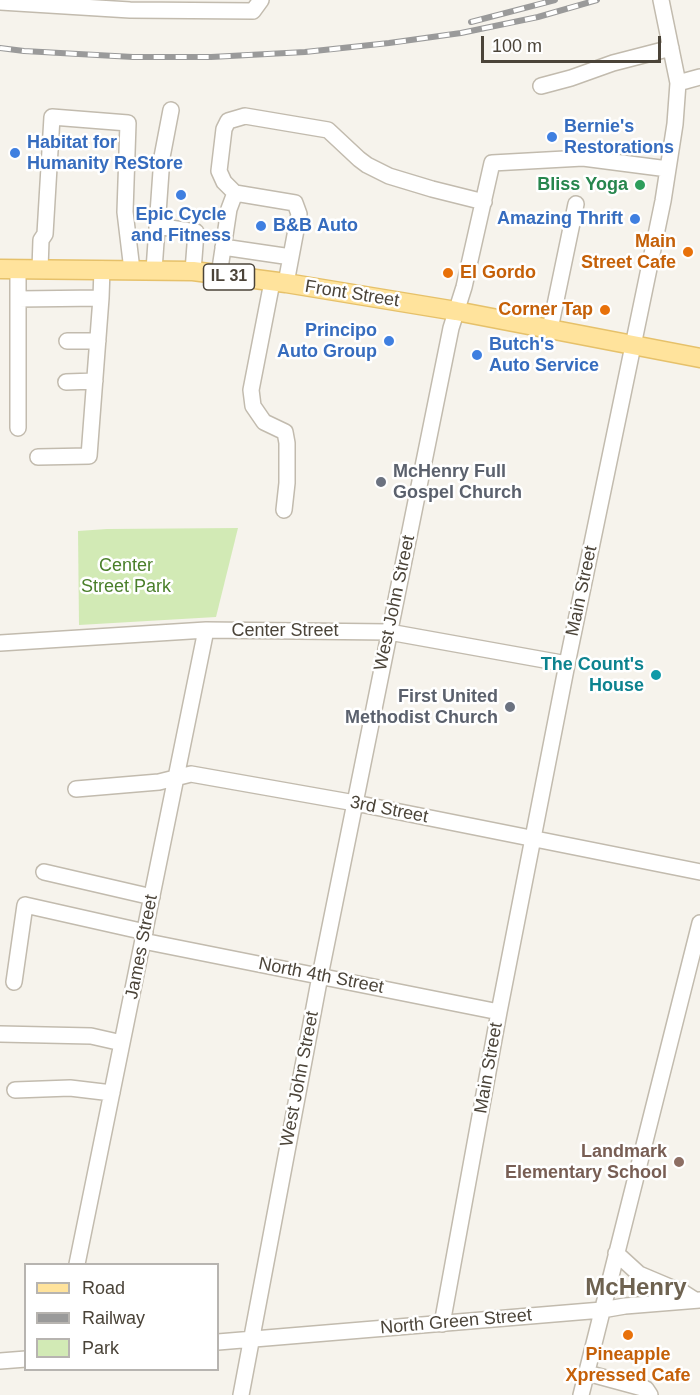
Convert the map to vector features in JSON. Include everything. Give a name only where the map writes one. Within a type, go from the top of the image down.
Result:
[{"type":"main road","name":"Front Street","points":[[9,269],[193,271],[279,282],[456,311],[700,358]]},
{"type":"street","points":[[0,2],[130,10],[253,11],[261,0]]},
{"type":"street","name":"Main Street","points":[[442,1324],[499,1012],[567,664],[663,201],[675,124],[678,83],[661,0]]},
{"type":"street","points":[[541,86],[671,48]]},
{"type":"street","points":[[678,83],[700,77]]},
{"type":"street","points":[[154,270],[162,157],[171,110]]},
{"type":"street","points":[[284,510],[287,463],[285,432],[264,422],[253,406],[251,390],[279,282],[291,257],[299,214],[296,203],[235,193],[224,183],[219,171],[228,121],[245,116],[328,130],[359,159],[389,176],[484,202]]},
{"type":"street","points":[[40,269],[41,240],[45,234],[52,117],[128,123],[125,212],[132,270]]},
{"type":"street","name":"West John Street","points":[[241,1395],[320,976],[448,339],[464,287],[492,163],[583,158],[668,169]]},
{"type":"street","points":[[219,275],[229,209],[235,193]]},
{"type":"street","points":[[549,329],[576,204]]},
{"type":"street","points":[[158,226],[196,232],[193,271]]},
{"type":"street","points":[[223,247],[291,257]]},
{"type":"street","points":[[9,269],[18,299],[18,428]]},
{"type":"street","points":[[38,457],[89,456],[102,269]]},
{"type":"street","points":[[18,299],[101,298]]},
{"type":"street","points":[[68,341],[98,341]]},
{"type":"street","points":[[66,382],[95,381]]},
{"type":"street","name":"Center Street","points":[[0,643],[206,630],[389,632],[567,664]]},
{"type":"street","name":"James Street","points":[[77,1263],[206,630]]},
{"type":"street","name":"3rd Street","points":[[76,789],[159,782],[191,774],[355,803],[700,872]]},
{"type":"street","points":[[44,872],[152,897]]},
{"type":"street","name":"North 4th Street","points":[[14,982],[25,904],[144,936],[320,976],[499,1012]]},
{"type":"street","points":[[581,1395],[700,923]]},
{"type":"street","points":[[0,1034],[92,1036],[122,1043]]},
{"type":"street","points":[[15,1090],[70,1088],[112,1093]]},
{"type":"street","name":"North Green Street","points":[[616,1253],[639,1274],[697,1300]]},
{"type":"street","name":"North Green Street","points":[[219,1342],[697,1300]]},
{"type":"street","points":[[0,1361],[24,1359]]},
{"type":"street","points":[[586,1373],[646,1389],[650,1395]]},
{"type":"green space","name":"Center Street Park","points":[[238,528],[216,617],[79,625],[78,531]]},
{"type":"railway","points":[[471,22],[555,0]]},
{"type":"railway","points":[[0,48],[133,57],[211,57],[305,52],[461,33],[538,17],[597,0]]},
{"type":"place","name":"Bernie's Restorations","points":[[552,137]]},
{"type":"place","name":"Habitat for Humanity ReStore","points":[[15,153]]},
{"type":"place","name":"Bliss Yoga","points":[[640,185]]},
{"type":"place","name":"Epic Cycle and Fitness","points":[[181,195]]},
{"type":"place","name":"Amazing Thrift","points":[[635,219]]},
{"type":"place","name":"B&B Auto","points":[[261,226]]},
{"type":"place","name":"Main Street Cafe","points":[[688,252]]},
{"type":"place","name":"El Gordo","points":[[448,273]]},
{"type":"place","name":"Corner Tap","points":[[605,310]]},
{"type":"place","name":"Principo Auto Group","points":[[389,341]]},
{"type":"place","name":"Butch's Auto Service","points":[[477,355]]},
{"type":"place","name":"McHenry Full Gospel Church","points":[[381,482]]},
{"type":"place","name":"The Count's House","points":[[656,675]]},
{"type":"place","name":"First United Methodist Church","points":[[510,707]]},
{"type":"place","name":"Landmark Elementary School","points":[[679,1162]]},
{"type":"place","name":"Pineapple Xpressed Cafe","points":[[628,1335]]},
{"type":"district","name":"McHenry","points":[[636,1288]]}]
